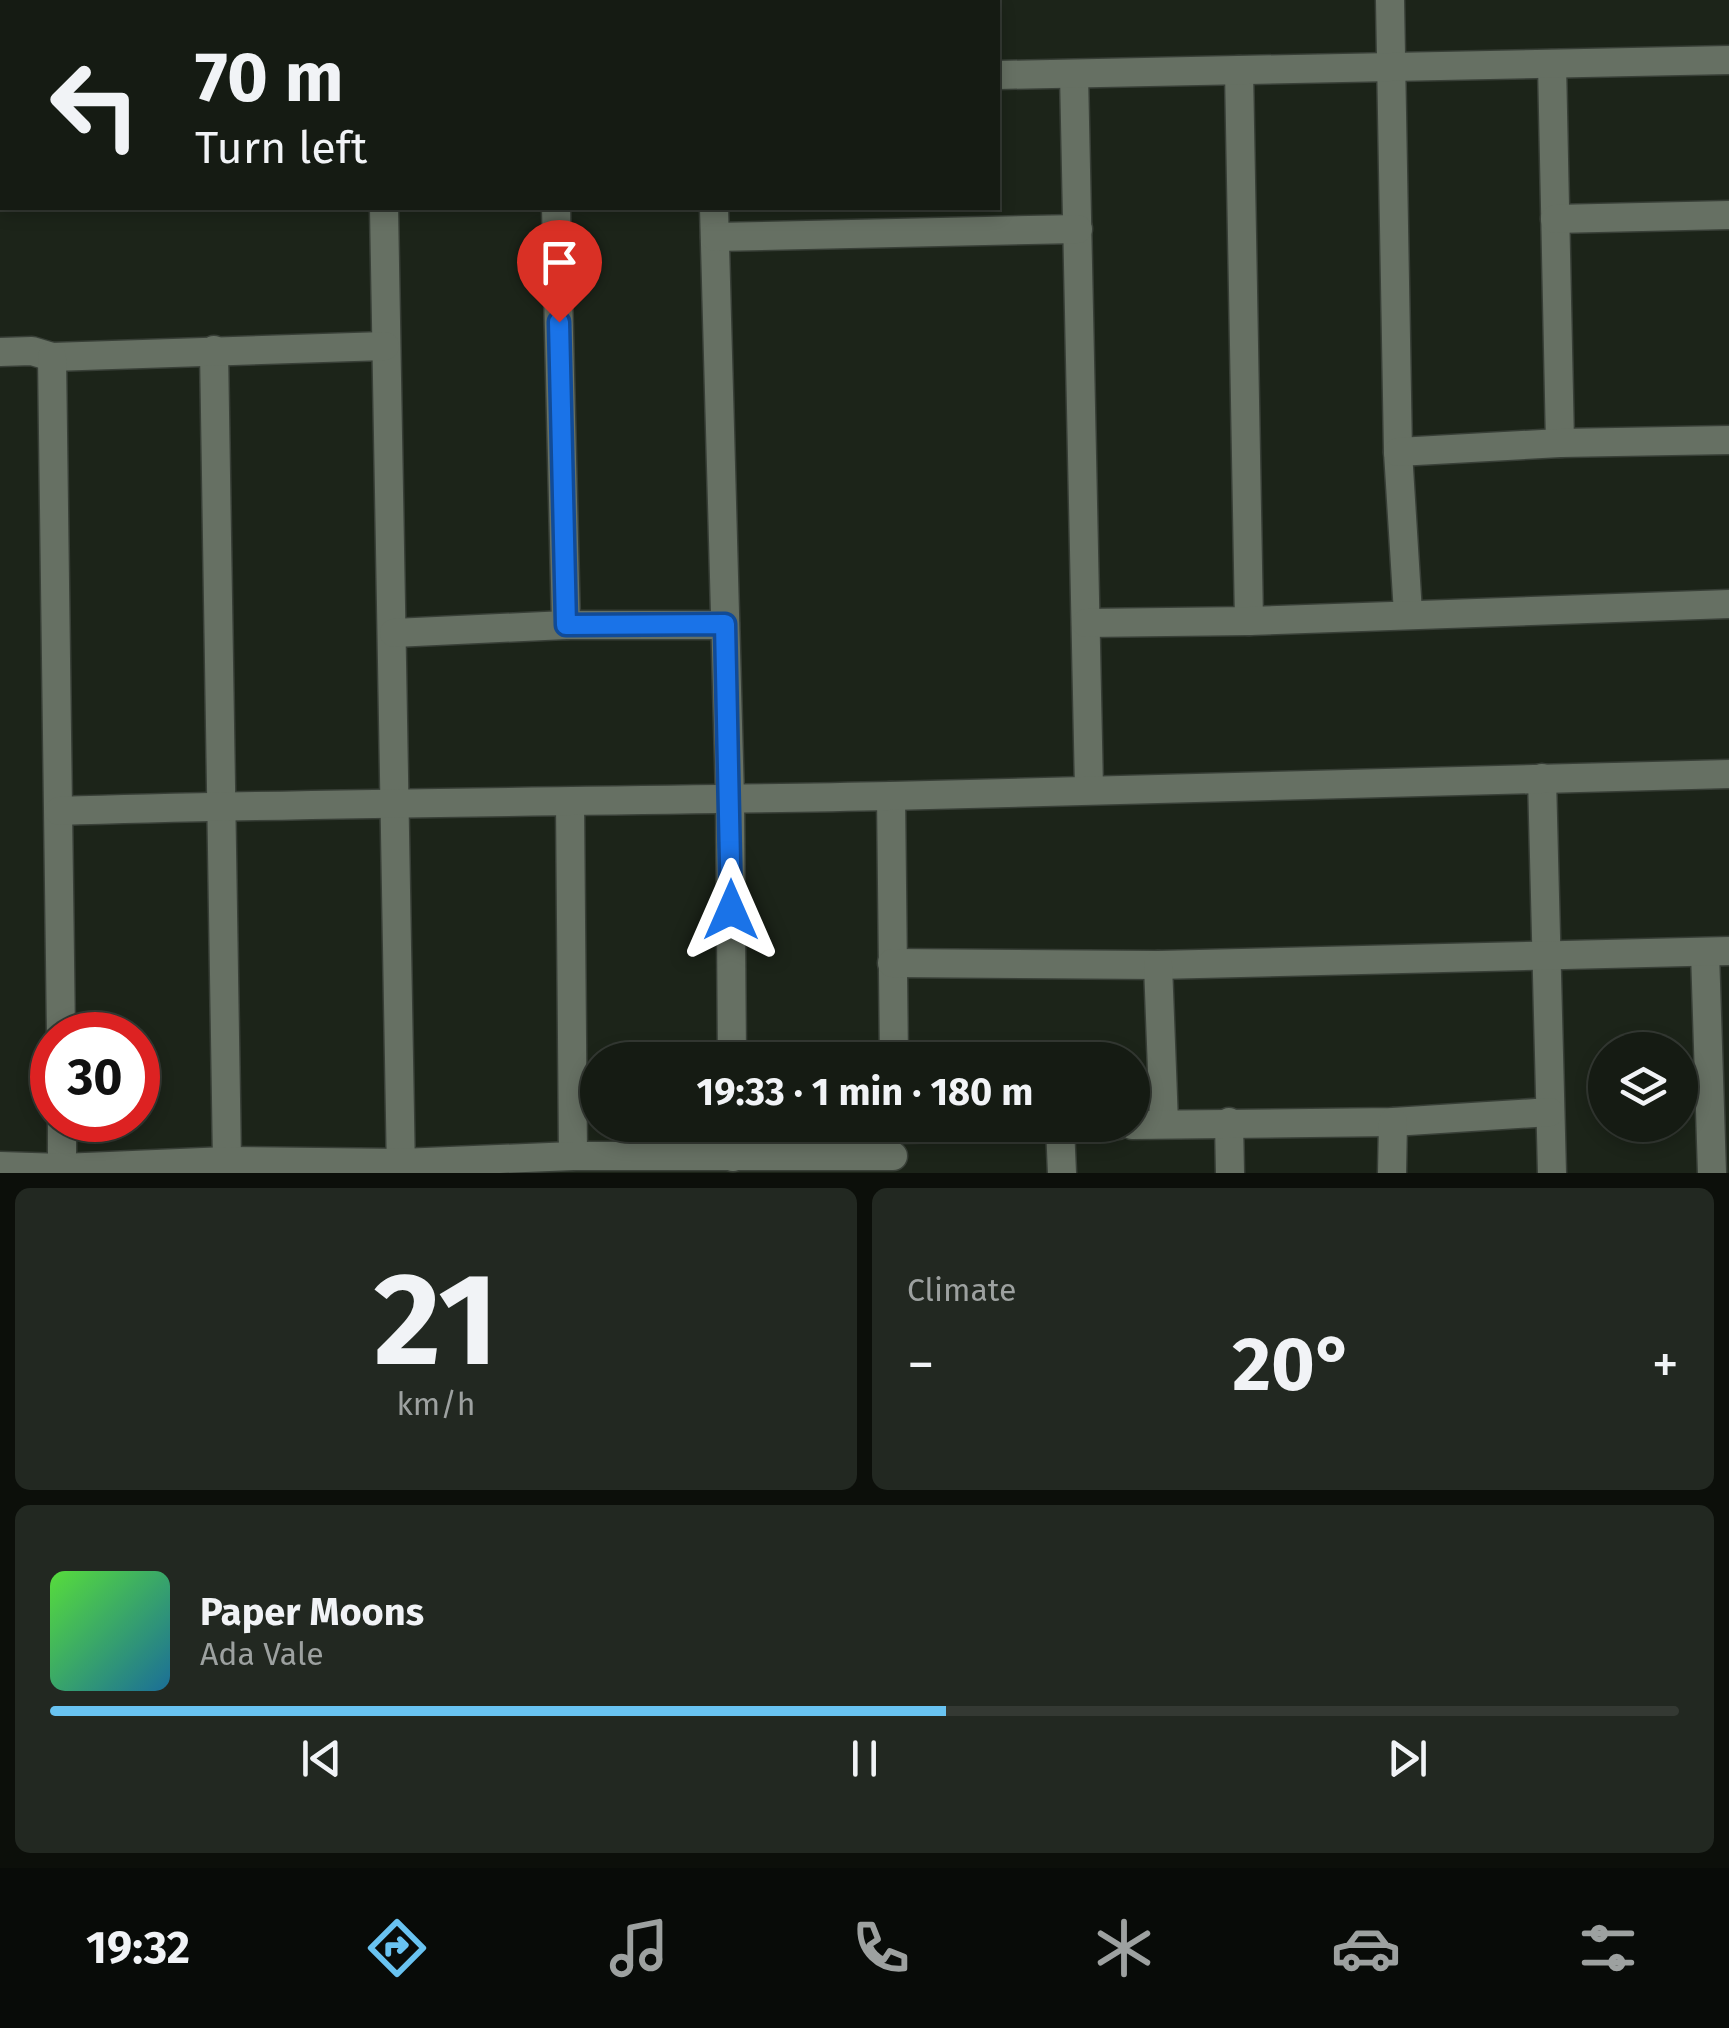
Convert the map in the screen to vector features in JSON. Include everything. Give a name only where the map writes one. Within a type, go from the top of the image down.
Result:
[{"type":"street","points":[[1390,0],[1398,452],[1408,613]]},
{"type":"street","points":[[1000,75],[1729,60]]},
{"type":"street","points":[[1552,64],[1560,442]]},
{"type":"street","points":[[1239,70],[1248,621]]},
{"type":"street","points":[[1074,74],[1089,790]]},
{"type":"street","points":[[384,210],[401,1168]]},
{"type":"street","points":[[556,210],[566,625]]},
{"type":"street","points":[[714,210],[730,798],[732,1042]]},
{"type":"street","points":[[1555,219],[1729,215]]},
{"type":"street","points":[[714,237],[1078,229]]},
{"type":"street","points":[[0,352],[32,351],[52,357],[385,346]]},
{"type":"street","points":[[214,350],[228,1161]]},
{"type":"street","points":[[52,357],[61,1012]]},
{"type":"street","points":[[1398,452],[1560,442],[1729,440]]},
{"type":"street","points":[[1086,623],[1729,604]]},
{"type":"street","points":[[394,633],[566,625],[725,624]]},
{"type":"street","points":[[59,812],[395,801],[891,796],[1729,774]]},
{"type":"street","points":[[1542,778],[1552,1173]]},
{"type":"street","points":[[891,796],[894,1042]]},
{"type":"street","points":[[570,802],[572,1156]]},
{"type":"street","points":[[892,964],[1158,965],[1717,952],[1720,1132],[1712,1173]]},
{"type":"street","points":[[1158,965],[1164,1124]]},
{"type":"street","points":[[1150,1124],[1393,1122],[1550,1112]]},
{"type":"street","points":[[1229,1122],[1230,1173]]},
{"type":"street","points":[[1392,1173],[1393,1122]]},
{"type":"street","points":[[62,1142],[62,1170]]},
{"type":"street","points":[[733,1142],[733,1157]]},
{"type":"street","points":[[0,1166],[62,1170],[228,1161],[401,1168],[572,1156],[733,1157],[929,1142]]},
{"type":"street","points":[[1061,1142],[1062,1173]]},
{"type":"route","points":[[559,322],[566,625],[725,624],[731,910]]}]
